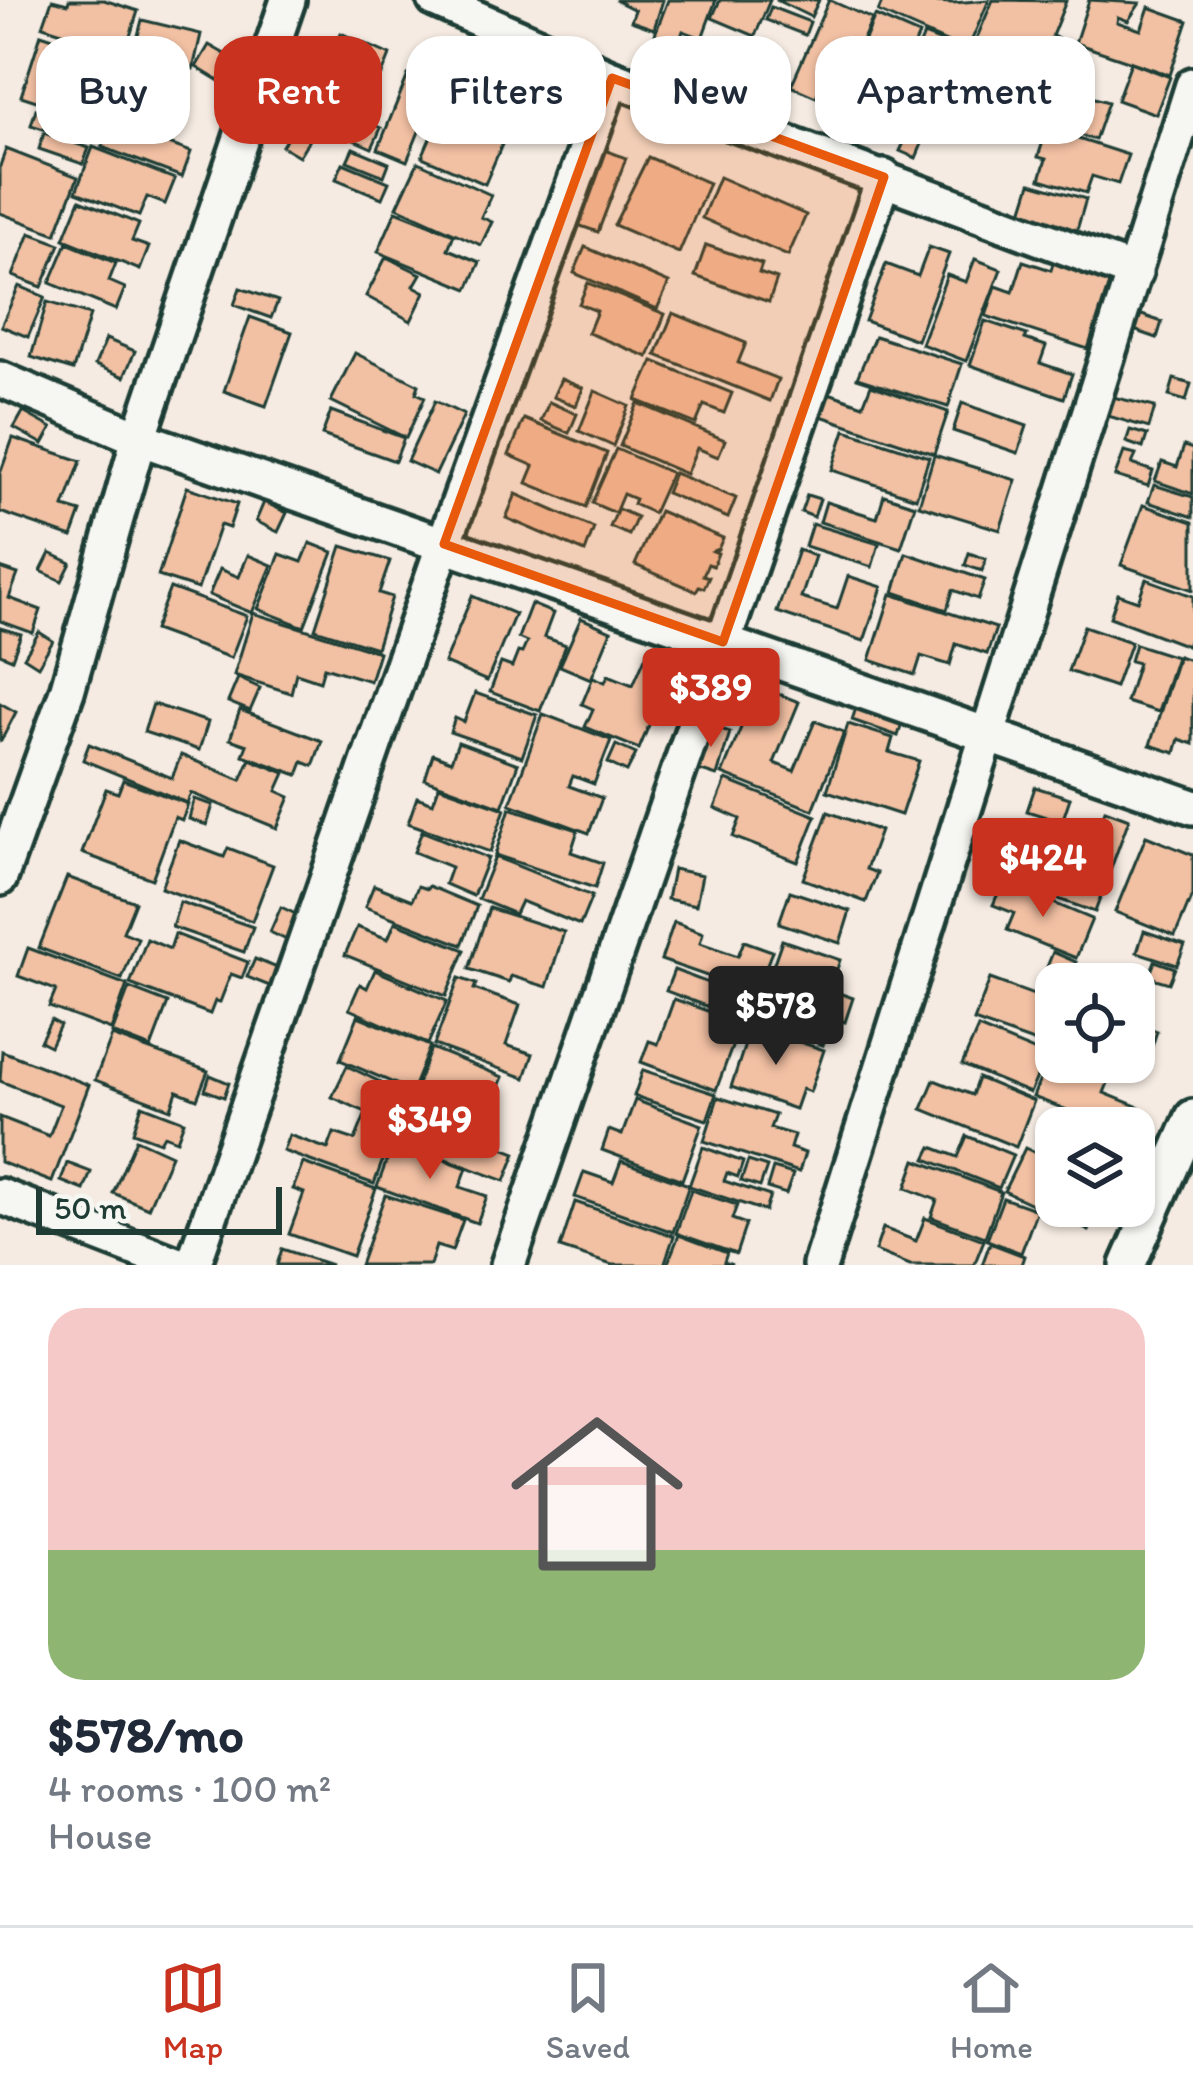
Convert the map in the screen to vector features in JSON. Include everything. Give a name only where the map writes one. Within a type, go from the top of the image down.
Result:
[{"type":"street","points":[[0,878],[67,692],[139,438],[288,0]]},
{"type":"street","points":[[435,0],[612,77],[1135,273]]},
{"type":"street","points":[[193,1265],[443,544],[612,77]]},
{"type":"street","points":[[820,1265],[1193,85]]},
{"type":"street","points":[[508,1265],[884,177]]},
{"type":"street","points":[[0,380],[139,438],[1193,807]]},
{"type":"street","points":[[1129,1265],[1193,1118]]},
{"type":"street","points":[[0,1196],[178,1265]]},
{"type":"highlighted area","points":[[612,78],[884,177],[723,642],[444,544]]},
{"type":"building","points":[[52,0],[68,4],[69,0],[104,0],[138,11],[130,36],[75,36],[43,26]]},
{"type":"building","points":[[615,0],[663,0],[654,29],[631,21],[635,10]]},
{"type":"building","points":[[668,0],[716,0],[703,36],[683,31],[681,36],[654,36]]},
{"type":"building","points":[[720,0],[770,0],[755,36],[712,18]]},
{"type":"building","points":[[776,0],[819,0],[811,17]]},
{"type":"building","points":[[829,0],[872,19],[864,36],[815,36],[815,97],[791,86]]},
{"type":"building","points":[[883,0],[989,0],[973,36],[933,36],[878,12]]},
{"type":"building","points":[[993,0],[1066,1],[1052,36],[978,36]]},
{"type":"building","points":[[1089,0],[1140,3],[1128,21],[1118,17],[1117,22],[1141,30],[1149,7],[1188,21],[1170,75],[1095,50],[1095,36],[1077,36]]},
{"type":"building","points":[[771,7],[810,22],[805,35],[766,20]]},
{"type":"building","points":[[875,16],[919,35],[919,36],[867,36]]},
{"type":"building","points":[[142,20],[201,34],[193,69],[190,36],[138,36]]},
{"type":"building","points":[[209,45],[214,48],[214,78],[196,67]]},
{"type":"building","points":[[36,50],[36,101],[21,96]]},
{"type":"building","points":[[382,51],[390,55],[382,75]]},
{"type":"building","points":[[1131,62],[1170,77],[1156,114],[1117,100]]},
{"type":"building","points":[[406,80],[406,144],[414,144],[407,161],[378,149]]},
{"type":"building","points":[[1095,98],[1108,102],[1095,140]]},
{"type":"building","points":[[41,144],[89,148],[83,164],[39,149]]},
{"type":"building","points":[[169,144],[191,152],[182,177],[102,147]]},
{"type":"building","points":[[283,144],[306,144],[299,156]]},
{"type":"building","points":[[428,144],[502,144],[485,184],[422,157]]},
{"type":"building","points":[[903,144],[922,144],[916,158],[900,151]]},
{"type":"building","points":[[1042,144],[1094,144],[1128,155],[1118,184],[1092,176],[1086,193],[1040,179],[1046,159],[1038,157]]},
{"type":"building","points":[[93,147],[175,179],[165,204],[147,197],[139,216],[76,192]]},
{"type":"building","points":[[353,148],[389,163],[384,176],[347,161]]},
{"type":"building","points":[[600,148],[626,158],[598,232],[572,223]]},
{"type":"building","points":[[6,149],[78,177],[56,234],[0,213],[0,166]]},
{"type":"building","points":[[648,157],[709,183],[679,253],[614,225]]},
{"type":"building","points":[[418,162],[491,195],[481,217],[492,222],[481,245],[397,207]]},
{"type":"building","points":[[343,163],[389,182],[382,198],[336,179]]},
{"type":"building","points":[[719,177],[806,215],[788,256],[702,218]]},
{"type":"building","points":[[1031,183],[1086,199],[1077,230],[1021,215]]},
{"type":"building","points":[[80,200],[139,224],[132,241],[149,247],[140,270],[64,239]]},
{"type":"building","points":[[396,211],[454,234],[448,249],[480,262],[468,289],[378,252]]},
{"type":"building","points":[[30,233],[60,244],[42,287],[13,276]]},
{"type":"building","points":[[67,243],[116,263],[109,281],[125,288],[116,310],[50,283]]},
{"type":"building","points":[[706,245],[762,264],[759,273],[777,279],[769,302],[695,276]]},
{"type":"building","points":[[585,247],[669,283],[657,309],[574,273]]},
{"type":"building","points":[[929,247],[949,254],[917,340],[865,321],[886,264],[918,276]]},
{"type":"building","points":[[386,257],[421,274],[414,286],[425,292],[411,321],[366,296]]},
{"type":"building","points":[[975,259],[1001,269],[966,361],[921,344],[947,275],[966,282]]},
{"type":"building","points":[[1054,260],[1111,278],[1088,349],[986,316],[996,286],[1013,292],[1023,261],[1051,270]]},
{"type":"building","points":[[588,283],[665,314],[648,357],[588,333],[597,311],[579,304]]},
{"type":"building","points":[[19,286],[45,297],[28,337],[1,326]]},
{"type":"building","points":[[240,288],[278,301],[271,318],[234,305]]},
{"type":"building","points":[[47,302],[90,315],[73,370],[31,357]]},
{"type":"building","points":[[673,313],[746,343],[738,363],[778,379],[770,401],[656,355]]},
{"type":"building","points":[[1139,314],[1162,322],[1157,338],[1134,330]]},
{"type":"building","points":[[250,317],[292,332],[266,406],[224,391]]},
{"type":"building","points":[[985,321],[1046,346],[1040,363],[1072,374],[1064,398],[970,365]]},
{"type":"building","points":[[875,336],[962,364],[948,407],[857,378]]},
{"type":"building","points":[[106,339],[135,351],[124,377],[95,365]]},
{"type":"building","points":[[355,353],[419,385],[416,393],[425,397],[406,438],[331,401]]},
{"type":"building","points":[[653,361],[732,393],[724,413],[704,405],[696,424],[636,400]]},
{"type":"building","points":[[561,379],[583,388],[576,406],[553,397]]},
{"type":"building","points":[[1174,379],[1191,384],[1186,401],[1169,396]]},
{"type":"building","points":[[871,385],[948,412],[934,454],[818,415],[826,392],[863,405]]},
{"type":"building","points":[[595,391],[629,406],[613,446],[579,431]]},
{"type":"building","points":[[1113,397],[1155,407],[1149,428],[1108,416]]},
{"type":"building","points":[[435,401],[464,415],[436,474],[407,461]]},
{"type":"building","points":[[549,402],[577,414],[569,433],[541,421]]},
{"type":"building","points":[[638,403],[725,440],[718,457],[697,448],[686,474],[620,446]]},
{"type":"building","points":[[962,403],[1027,426],[1018,453],[953,431]]},
{"type":"building","points":[[331,411],[404,438],[395,461],[322,435]]},
{"type":"building","points":[[23,412],[52,428],[43,444],[14,428]]},
{"type":"building","points":[[524,419],[607,453],[586,507],[527,483],[534,466],[509,455]]},
{"type":"building","points":[[845,430],[929,457],[916,498],[832,470]]},
{"type":"building","points":[[1130,430],[1147,435],[1143,448],[1126,442]]},
{"type":"building","points":[[13,438],[81,461],[64,507],[81,512],[72,537],[0,512],[0,474]]},
{"type":"building","points":[[1184,446],[1193,449],[1193,494],[1155,481],[1162,462],[1177,467]]},
{"type":"building","points":[[616,449],[671,473],[653,513],[623,494],[615,513],[592,503]]},
{"type":"building","points":[[1124,452],[1136,455],[1132,464],[1153,471],[1148,486],[1115,476]]},
{"type":"building","points":[[934,455],[1016,480],[1000,530],[919,505]]},
{"type":"building","points":[[674,473],[736,498],[728,518],[666,493]]},
{"type":"building","points":[[1154,485],[1193,497],[1193,517],[1148,502]]},
{"type":"building","points":[[187,487],[237,504],[229,528],[220,525],[198,589],[158,576]]},
{"type":"building","points":[[516,494],[594,528],[585,552],[506,518]]},
{"type":"building","points":[[807,495],[820,499],[814,517],[801,512]]},
{"type":"building","points":[[884,495],[915,505],[901,548],[820,522],[826,502],[877,518]]},
{"type":"building","points":[[264,502],[287,513],[278,532],[256,521]]},
{"type":"building","points":[[1143,505],[1193,522],[1193,590],[1121,565]]},
{"type":"building","points":[[618,509],[637,517],[629,535],[610,527]]},
{"type":"building","points":[[659,511],[723,538],[713,551],[718,553],[713,566],[708,564],[703,575],[709,577],[704,588],[699,586],[696,591],[635,565]]},
{"type":"building","points":[[812,524],[879,544],[872,567],[805,546]]},
{"type":"building","points":[[310,543],[333,552],[304,627],[258,609],[280,554],[302,562]]},
{"type":"building","points":[[342,546],[390,561],[379,593],[392,597],[376,648],[315,629]]},
{"type":"building","points":[[798,550],[815,556],[801,598],[837,609],[848,576],[882,587],[864,641],[777,612]]},
{"type":"building","points":[[50,553],[71,563],[62,581],[41,571]]},
{"type":"building","points":[[906,553],[985,580],[978,599],[953,590],[947,610],[894,592]]},
{"type":"building","points":[[969,553],[986,559],[982,571],[965,565]]},
{"type":"building","points":[[248,555],[272,565],[252,613],[209,595],[220,569],[239,577]]},
{"type":"building","points":[[0,568],[18,574],[9,598],[41,610],[33,633],[0,621]]},
{"type":"building","points":[[1146,579],[1193,596],[1193,631],[1187,646],[1110,617],[1118,594],[1138,601]]},
{"type":"building","points":[[170,588],[247,616],[231,658],[154,630]]},
{"type":"building","points":[[891,594],[996,628],[987,654],[956,644],[950,665],[921,656],[915,675],[870,660]]},
{"type":"building","points":[[472,596],[515,614],[487,681],[444,663]]},
{"type":"building","points":[[531,604],[553,613],[544,637],[566,645],[540,711],[490,692],[501,663],[512,667],[518,652],[522,653],[527,642],[518,638]]},
{"type":"building","points":[[253,613],[379,652],[370,681],[324,667],[320,681],[296,673],[291,693],[234,675]]},
{"type":"building","points":[[581,618],[611,631],[591,679],[560,666]]},
{"type":"building","points":[[1084,626],[1131,642],[1115,687],[1068,671]]},
{"type":"building","points":[[0,628],[21,634],[12,659],[0,654]]},
{"type":"building","points":[[39,632],[53,641],[38,666],[24,657]]},
{"type":"building","points":[[1135,644],[1176,657],[1158,712],[1126,702],[1138,663],[1130,661]]},
{"type":"building","points":[[650,646],[677,658],[639,749],[585,727],[593,709],[582,704],[593,677],[605,682],[608,675],[633,685]]},
{"type":"building","points":[[1178,656],[1193,661],[1193,744],[1179,739],[1175,753],[1150,745]]},
{"type":"building","points":[[238,678],[260,688],[250,711],[228,702]]},
{"type":"building","points":[[758,686],[799,702],[774,763],[794,771],[815,721],[844,732],[813,810],[722,774]]},
{"type":"building","points":[[475,693],[537,715],[522,757],[450,732],[455,718],[464,722]]},
{"type":"building","points":[[0,703],[16,712],[1,741],[0,741]]},
{"type":"building","points":[[153,704],[208,722],[199,750],[144,732]]},
{"type":"building","points":[[857,705],[903,720],[898,736],[852,720]]},
{"type":"building","points":[[240,710],[322,741],[313,766],[303,762],[298,775],[243,755],[247,745],[230,739]]},
{"type":"building","points":[[543,714],[611,740],[594,784],[573,776],[569,786],[602,798],[589,833],[510,804]]},
{"type":"building","points":[[705,724],[730,732],[717,776],[692,768]]},
{"type":"building","points":[[848,724],[893,738],[889,752],[919,761],[901,815],[827,791]]},
{"type":"building","points":[[458,742],[518,764],[502,807],[425,779],[433,754],[451,761]]},
{"type":"building","points":[[89,744],[172,778],[181,755],[241,780],[250,759],[285,773],[277,791],[290,797],[277,828],[191,793],[187,803],[83,760]]},
{"type":"building","points":[[616,745],[636,754],[627,772],[608,763]]},
{"type":"building","points":[[123,780],[188,804],[182,820],[175,817],[152,879],[82,853],[106,789],[118,793]]},
{"type":"building","points":[[726,780],[816,816],[798,862],[733,837],[740,819],[715,808]]},
{"type":"building","points":[[439,786],[505,809],[490,852],[408,823],[417,797],[433,803]]},
{"type":"building","points":[[1035,787],[1070,798],[1062,822],[1027,811]]},
{"type":"building","points":[[194,799],[213,805],[207,825],[189,819]]},
{"type":"building","points":[[510,808],[578,830],[571,852],[603,863],[595,888],[495,855]]},
{"type":"building","points":[[1105,810],[1129,819],[1095,912],[1044,894],[1067,831],[1094,840]]},
{"type":"building","points":[[828,812],[880,831],[866,869],[877,873],[866,902],[803,879]]},
{"type":"building","points":[[422,831],[488,858],[473,896],[445,884],[451,867],[414,852]]},
{"type":"building","points":[[1146,836],[1193,855],[1193,893],[1175,936],[1115,912]]},
{"type":"building","points":[[179,840],[224,857],[228,848],[273,865],[252,921],[161,888]]},
{"type":"building","points":[[1015,851],[1052,865],[1041,893],[1004,879]]},
{"type":"building","points":[[495,857],[592,896],[580,925],[521,901],[515,914],[478,899]]},
{"type":"building","points":[[673,869],[702,875],[696,905],[667,899]]},
{"type":"building","points":[[67,877],[135,902],[123,932],[138,938],[122,979],[39,948]]},
{"type":"building","points":[[1003,882],[1092,919],[1076,958],[1007,930],[1014,913],[993,905]]},
{"type":"building","points":[[374,885],[412,900],[418,886],[429,886],[477,906],[462,945],[365,907]]},
{"type":"building","points":[[790,891],[850,911],[840,943],[779,923]]},
{"type":"building","points":[[180,902],[253,927],[244,952],[172,927]]},
{"type":"building","points":[[281,907],[306,919],[295,944],[270,932]]},
{"type":"building","points":[[489,908],[564,932],[547,987],[511,976],[509,982],[469,969]]},
{"type":"building","points":[[395,922],[465,950],[446,996],[345,955],[357,927],[388,939]]},
{"type":"building","points":[[674,922],[703,933],[700,943],[738,956],[744,941],[772,951],[756,993],[661,960]]},
{"type":"building","points":[[1144,931],[1185,945],[1177,965],[1137,952]]},
{"type":"building","points":[[175,934],[248,962],[242,978],[231,974],[210,1014],[130,984],[147,939],[170,949]]},
{"type":"building","points":[[782,940],[840,960],[830,990],[853,998],[845,1022],[763,994]]},
{"type":"building","points":[[28,948],[127,985],[111,1030],[49,1007],[56,990],[18,976]]},
{"type":"building","points":[[1053,952],[1076,962],[1076,963],[1049,963]]},
{"type":"building","points":[[255,959],[280,969],[272,987],[247,977]]},
{"type":"building","points":[[1154,963],[1175,968],[1169,983],[1155,979]]},
{"type":"building","points":[[375,970],[447,1001],[428,1044],[349,1009],[360,984],[367,988]]},
{"type":"building","points":[[674,970],[753,1000],[745,1021],[666,991]]},
{"type":"building","points":[[459,978],[476,984],[474,989],[520,1005],[506,1045],[533,1054],[525,1078],[434,1045]]},
{"type":"building","points":[[990,979],[1035,995],[1035,1043],[974,1021]]},
{"type":"building","points":[[129,988],[168,1003],[151,1048],[112,1033]]},
{"type":"building","points":[[674,999],[741,1023],[716,1090],[641,1062],[649,1041],[658,1044]]},
{"type":"building","points":[[757,1001],[830,1025],[823,1045],[750,1020]]},
{"type":"building","points":[[358,1016],[430,1046],[412,1091],[340,1060]]},
{"type":"building","points":[[51,1020],[60,1025],[50,1046],[40,1041]]},
{"type":"building","points":[[751,1026],[824,1050],[810,1092],[802,1089],[795,1109],[731,1087]]},
{"type":"building","points":[[978,1028],[1035,1051],[1035,1081],[1030,1093],[962,1065]]},
{"type":"building","points":[[112,1036],[208,1071],[197,1099],[177,1091],[171,1109],[95,1080]]},
{"type":"building","points":[[431,1048],[503,1077],[498,1089],[488,1085],[483,1097],[498,1103],[490,1122],[414,1092]]},
{"type":"building","points":[[2,1051],[89,1085],[52,1182],[0,1162],[0,1117],[49,1136],[61,1105],[0,1081]]},
{"type":"building","points":[[347,1066],[380,1082],[366,1112],[332,1097]]},
{"type":"building","points":[[643,1070],[716,1094],[707,1120],[634,1096]]},
{"type":"building","points":[[210,1075],[229,1083],[224,1097],[205,1090]]},
{"type":"building","points":[[978,1078],[1034,1101],[1016,1147],[922,1109],[934,1080],[972,1095]]},
{"type":"building","points":[[1039,1083],[1108,1083],[1104,1093],[1139,1107],[1059,1107],[1033,1097]]},
{"type":"building","points":[[380,1086],[409,1096],[399,1123],[370,1112]]},
{"type":"building","points":[[414,1096],[501,1129],[495,1145],[516,1153],[505,1181],[397,1141]]},
{"type":"building","points":[[718,1097],[775,1115],[770,1128],[794,1135],[790,1148],[805,1153],[799,1172],[704,1141]]},
{"type":"building","points":[[635,1100],[702,1125],[682,1180],[602,1150],[609,1130],[622,1135]]},
{"type":"building","points":[[142,1105],[184,1121],[177,1140],[164,1135],[160,1142],[133,1132]]},
{"type":"building","points":[[366,1113],[396,1124],[374,1184],[283,1151],[289,1135],[328,1149],[334,1133],[355,1140]]},
{"type":"building","points":[[967,1136],[1013,1155],[999,1188],[926,1159],[932,1147],[958,1157]]},
{"type":"building","points":[[136,1139],[171,1155],[148,1208],[113,1193]]},
{"type":"building","points":[[394,1141],[467,1168],[460,1187],[487,1196],[477,1223],[377,1187]]},
{"type":"building","points":[[703,1147],[743,1162],[738,1177],[727,1173],[724,1181],[770,1196],[765,1211],[689,1186]]},
{"type":"building","points":[[1025,1148],[1035,1153],[1035,1206],[1004,1191]]},
{"type":"building","points":[[916,1160],[1001,1192],[985,1237],[931,1217],[937,1200],[906,1188]]},
{"type":"building","points":[[621,1161],[689,1185],[673,1232],[575,1197],[584,1172],[613,1182]]},
{"type":"building","points":[[748,1161],[767,1167],[760,1187],[741,1181]]},
{"type":"building","points":[[67,1163],[91,1172],[84,1190],[61,1181]]},
{"type":"building","points":[[303,1163],[376,1189],[352,1256],[289,1234],[304,1193],[293,1189]]},
{"type":"building","points":[[773,1168],[793,1174],[786,1194],[767,1188]]},
{"type":"building","points":[[691,1190],[737,1205],[732,1219],[746,1224],[736,1254],[676,1233]]},
{"type":"building","points":[[385,1195],[463,1220],[452,1251],[436,1246],[430,1265],[360,1265]]},
{"type":"building","points":[[1003,1198],[1035,1209],[1021,1253],[987,1240]]},
{"type":"building","points":[[575,1202],[674,1236],[664,1265],[612,1265],[560,1248]]},
{"type":"building","points":[[925,1218],[984,1240],[974,1265],[910,1265],[875,1251],[883,1228],[916,1241]]},
{"type":"building","points":[[679,1235],[727,1253],[724,1262],[732,1265],[667,1265]]},
{"type":"building","points":[[990,1243],[1024,1256],[1021,1265],[982,1265]]},
{"type":"building","points":[[282,1249],[331,1265],[277,1265]]}]
